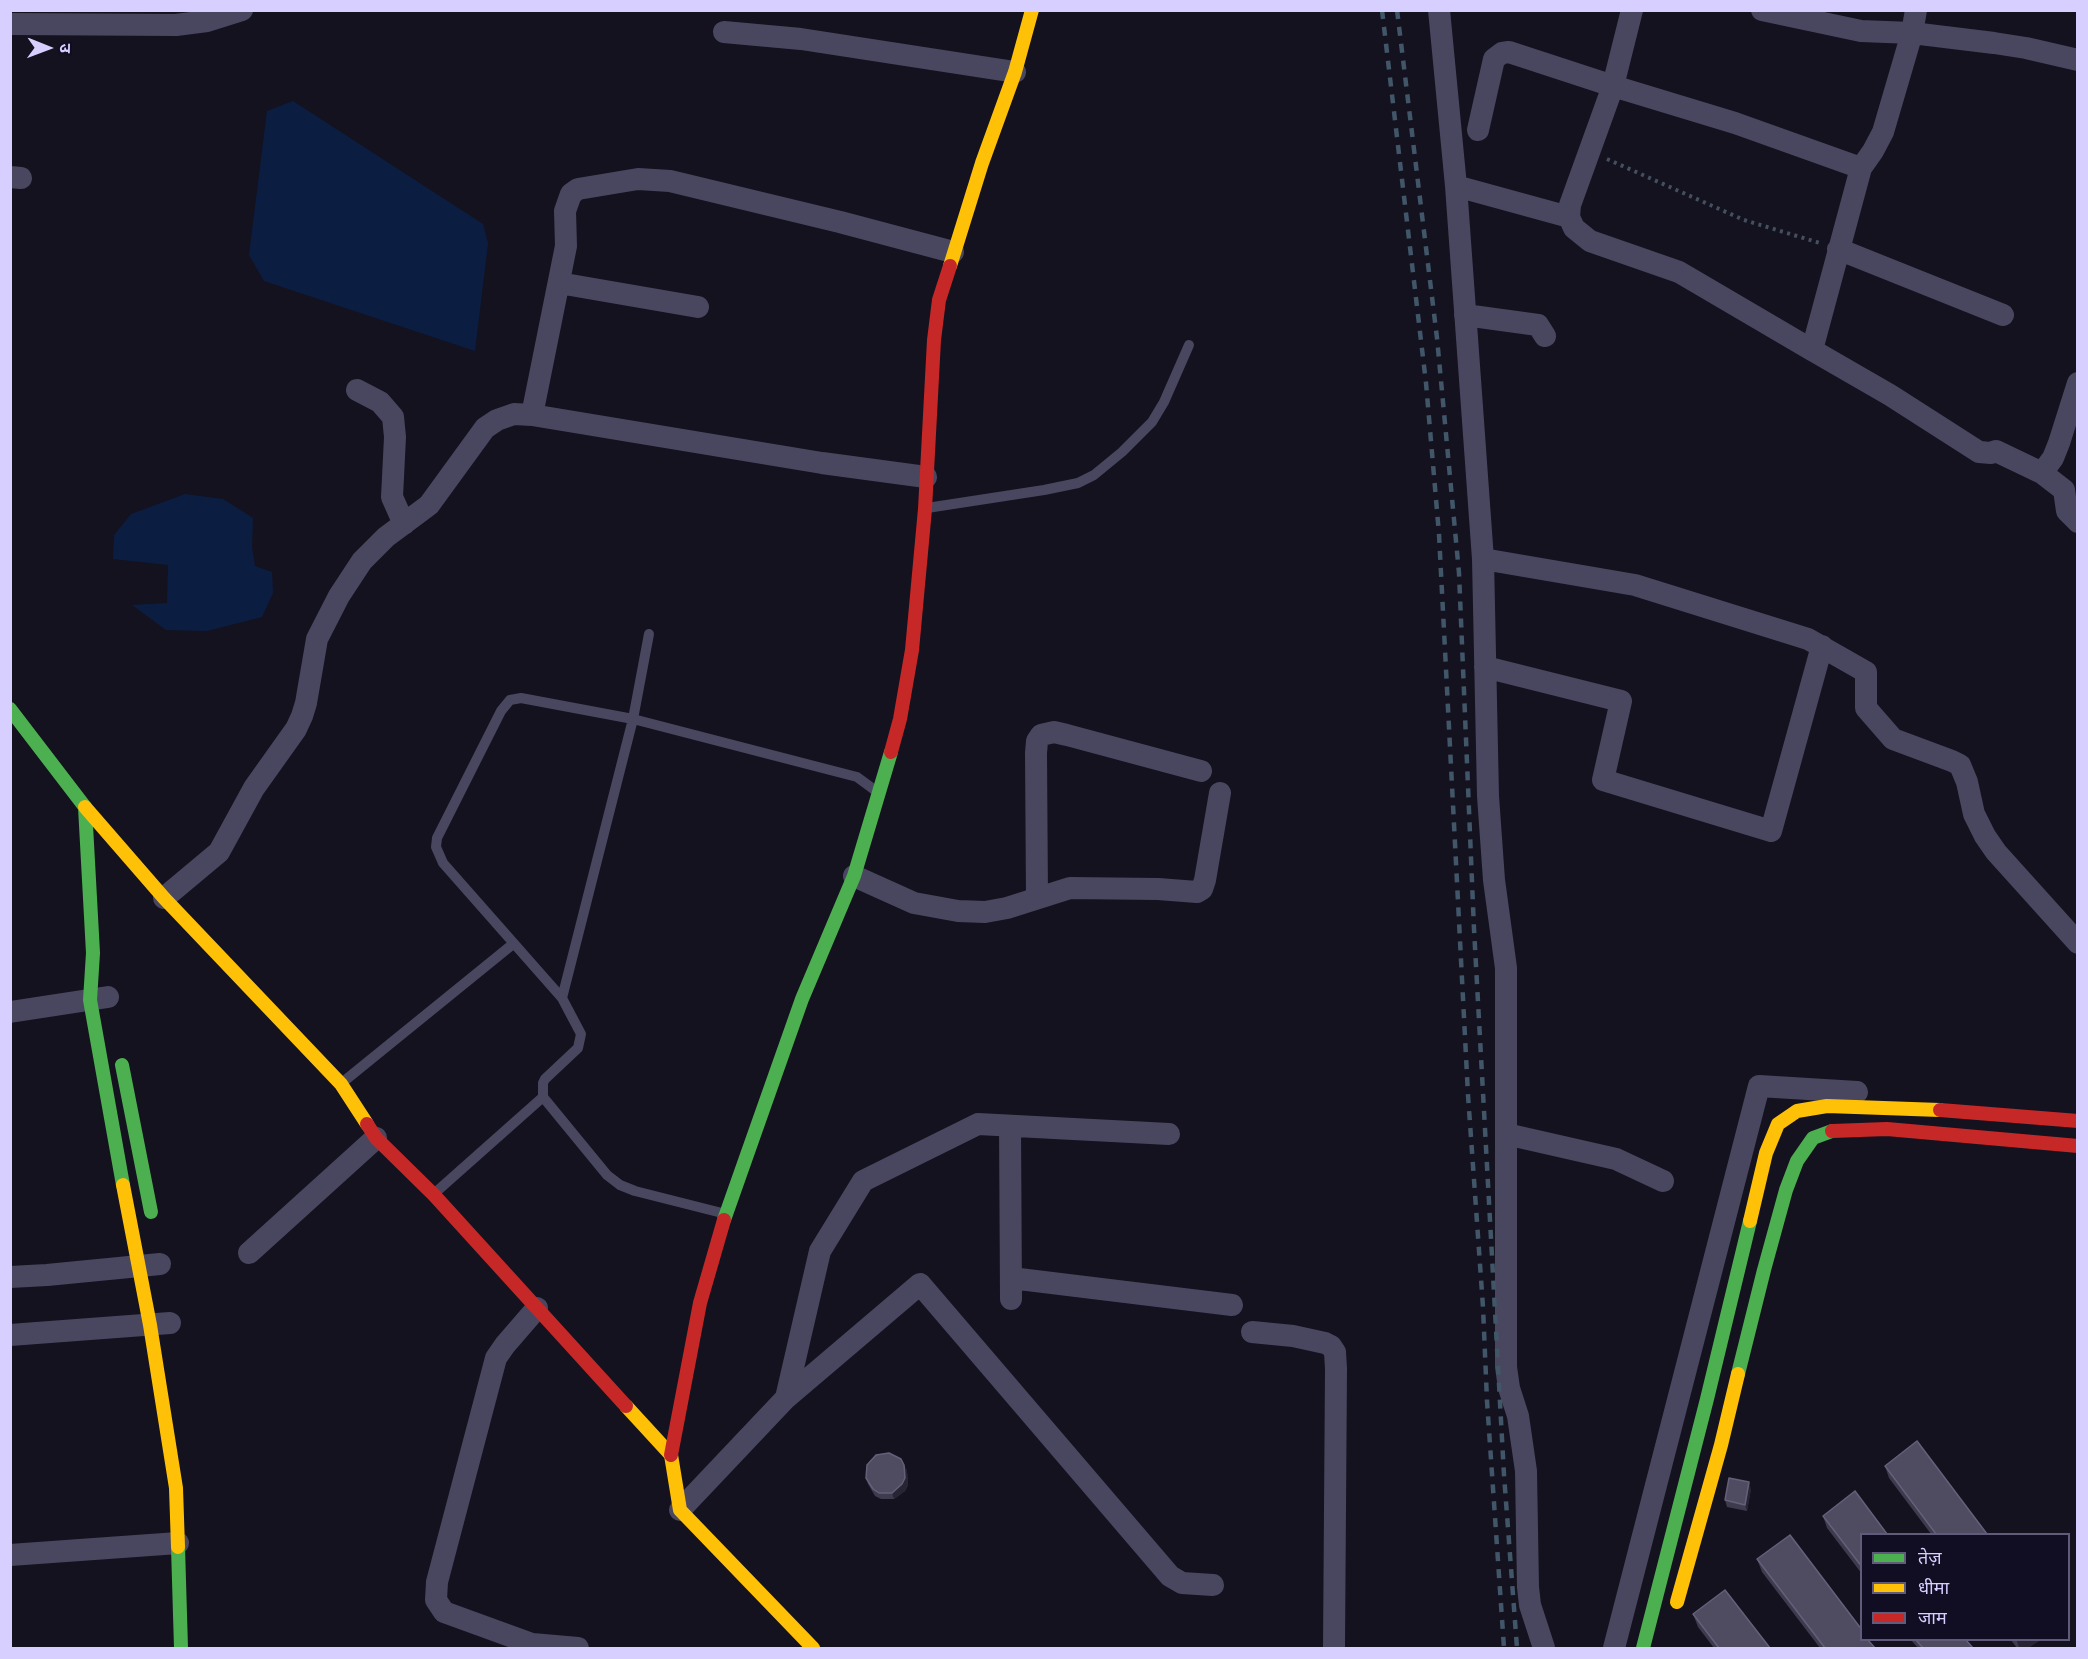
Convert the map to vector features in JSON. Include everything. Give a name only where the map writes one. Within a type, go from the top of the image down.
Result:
[{"type":"main road","points":[[813,1648],[680,1510],[671,1455],[700,1303],[726,1214],[802,999],[854,876],[900,719],[907,687],[925,508],[936,320],[944,281],[1015,72],[1032,10]]},
{"type":"main road","points":[[10,709],[85,807],[164,898],[341,1084],[376,1138],[434,1195],[671,1455]]},
{"type":"main road","points":[[85,807],[93,953],[103,1002],[112,1130],[155,1264],[165,1324],[176,1488],[181,1648]]},
{"type":"main road","points":[[120,1055],[154,1229]]},
{"type":"main road","points":[[1643,1648],[1704,1410],[1766,1153],[1778,1124],[1785,1117],[1797,1111],[1827,1106],[1971,1111],[2078,1121]]},
{"type":"main road","points":[[1673,1615],[1721,1445],[1786,1190],[1797,1161],[1813,1138],[1830,1131],[1887,1129],[2078,1146]]},
{"type":"street","points":[[10,24],[176,25],[207,21],[242,10]]},
{"type":"street","points":[[1439,10],[1456,186],[1483,559],[1488,796],[1494,880],[1506,968],[1506,1367],[1509,1388],[1518,1416],[1526,1471],[1530,1605],[1544,1648]]},
{"type":"street","points":[[1632,10],[1613,86],[1570,205],[1569,217],[1574,228],[1590,241],[1679,272],[1890,395],[1979,452],[1996,451],[2042,473],[2064,490],[2067,510],[2078,522]]},
{"type":"street","points":[[1762,10],[1861,31],[1912,33],[2025,48],[2078,60]]},
{"type":"street","points":[[1812,350],[1861,168],[1883,132],[1912,33],[1916,10]]},
{"type":"street","points":[[724,32],[801,39],[1015,72]]},
{"type":"street","points":[[1478,130],[1494,59],[1502,53],[1509,52],[1735,123],[1861,168]]},
{"type":"street","points":[[532,415],[566,246],[565,212],[571,194],[587,186],[638,179],[686,184],[953,252]]},
{"type":"street","points":[[1456,186],[1569,217]]},
{"type":"street","points":[[1838,249],[2003,315]]},
{"type":"street","points":[[559,283],[698,307]]},
{"type":"street","points":[[1465,315],[1538,325],[1545,336]]},
{"type":"street","points":[[2042,473],[2053,458],[2078,383]]},
{"type":"street","points":[[357,390],[380,402],[393,417],[395,437],[392,497],[404,524]]},
{"type":"street","points":[[164,898],[213,858],[226,842],[254,788],[296,729],[302,716],[317,639],[339,596],[369,552],[429,505],[485,428],[506,416],[532,415],[822,463],[926,477]]},
{"type":"street","points":[[1483,559],[1635,585],[1809,639],[1866,672],[1866,708],[1893,739],[1960,765],[1967,782],[1974,814],[1985,836],[1996,852],[2078,943]]},
{"type":"street","points":[[1485,667],[1600,697],[1621,700],[1603,780],[1771,831],[1822,646]]},
{"type":"street","points":[[1037,898],[1036,753],[1037,741],[1041,735],[1047,732],[1060,734],[1201,771]]},
{"type":"street","points":[[854,876],[914,903],[984,912],[1007,908],[1070,888],[1197,892],[1202,889],[1205,880],[1220,793]]},
{"type":"street","points":[[10,1012],[103,1002]]},
{"type":"street","points":[[1614,1648],[1759,1086],[2078,1105]]},
{"type":"street","points":[[786,1398],[820,1251],[862,1181],[978,1124],[1169,1134]]},
{"type":"street","points":[[1010,1126],[1011,1288],[1232,1305]]},
{"type":"street","points":[[1506,1134],[1609,1157],[1663,1180]]},
{"type":"street","points":[[249,1253],[376,1138]]},
{"type":"street","points":[[10,1277],[155,1264]]},
{"type":"street","points":[[680,1510],[786,1398],[920,1284],[1170,1576],[1182,1583],[1213,1585]]},
{"type":"street","points":[[537,1308],[496,1358],[442,1561],[436,1600],[444,1612],[531,1646],[578,1648]]},
{"type":"street","points":[[10,1335],[165,1324]]},
{"type":"street","points":[[1252,1332],[1293,1336],[1325,1343],[1335,1352],[1334,1648]]},
{"type":"street","points":[[10,1555],[178,1543]]},
{"type":"lane","points":[[925,508],[1044,490],[1078,483],[1094,475],[1122,452],[1152,422],[1164,402],[1189,345]]},
{"type":"lane","points":[[562,998],[633,719],[649,634]]},
{"type":"lane","points":[[726,1214],[635,1191],[620,1185],[607,1175],[543,1096],[542,1089],[545,1079],[575,1052],[581,1034],[562,998],[443,863],[436,848],[437,838],[501,711],[510,700],[521,698],[633,719],[857,777],[879,793]]},
{"type":"lane","points":[[341,1084],[513,944]]},
{"type":"lane","points":[[434,1195],[543,1096]]},
{"type":"path","points":[[1590,151],[1744,220],[1838,249]]},
{"type":"water","points":[[293,101],[483,224],[488,243],[475,351],[264,281],[249,255],[267,111]]},
{"type":"water","points":[[185,494],[223,499],[253,518],[252,547],[255,566],[272,572],[273,593],[262,617],[207,631],[166,630],[132,605],[167,603],[168,565],[113,559],[114,535],[131,514]]},
{"type":"building","points":[[1917,1441],[1986,1533],[1935,1533],[1885,1466]]},
{"type":"building","points":[[889,1453],[901,1459],[905,1478],[892,1493],[879,1493],[873,1489],[866,1478],[867,1465],[876,1455]]},
{"type":"building","points":[[1729,1478],[1749,1482],[1745,1505],[1725,1500]]},
{"type":"building","points":[[1855,1491],[1886,1533],[1860,1533],[1860,1564],[1823,1516]]},
{"type":"building","points":[[1790,1535],[1860,1627],[1860,1641],[1869,1641],[1875,1648],[1825,1648],[1757,1559]]},
{"type":"building","points":[[1725,1590],[1770,1648],[1719,1648],[1693,1614]]},
{"type":"building","points":[[1917,1641],[1967,1641],[1973,1648],[1923,1648]]},
{"type":"railway","points":[[1382,10],[1426,383],[1439,534],[1468,1095],[1504,1648]]},
{"type":"railway","points":[[1397,10],[1437,338],[1459,573],[1474,929],[1504,1475],[1517,1648]]},
{"type":"traffic: fast","points":[[10,709],[85,807],[93,953],[90,1000],[123,1185]]},
{"type":"traffic: fast","points":[[724,1220],[802,999],[854,876],[891,752]]},
{"type":"traffic: fast","points":[[122,1065],[151,1212]]},
{"type":"traffic: fast","points":[[1738,1374],[1786,1190],[1797,1161],[1813,1138],[1832,1131]]},
{"type":"traffic: fast","points":[[1643,1648],[1750,1221]]},
{"type":"traffic: fast","points":[[178,1547],[181,1648]]},
{"type":"traffic: slow","points":[[950,266],[982,163],[1015,72],[1032,10]]},
{"type":"traffic: slow","points":[[85,807],[164,898],[341,1084],[367,1124]]},
{"type":"traffic: slow","points":[[1750,1221],[1766,1153],[1778,1124],[1797,1111],[1827,1106],[1940,1110]]},
{"type":"traffic: slow","points":[[123,1185],[150,1325],[176,1488],[178,1547]]},
{"type":"traffic: slow","points":[[1677,1602],[1721,1445],[1738,1374]]},
{"type":"traffic: slow","points":[[626,1406],[671,1455],[680,1510],[813,1648]]},
{"type":"traffic: jam","points":[[891,752],[900,719],[912,650],[925,509],[934,340],[939,300],[950,266]]},
{"type":"traffic: jam","points":[[1940,1110],[2078,1121]]},
{"type":"traffic: jam","points":[[367,1124],[376,1138],[434,1195],[626,1406]]},
{"type":"traffic: jam","points":[[1832,1131],[1887,1129],[2078,1146]]},
{"type":"traffic: jam","points":[[671,1455],[700,1303],[724,1220]]}]
